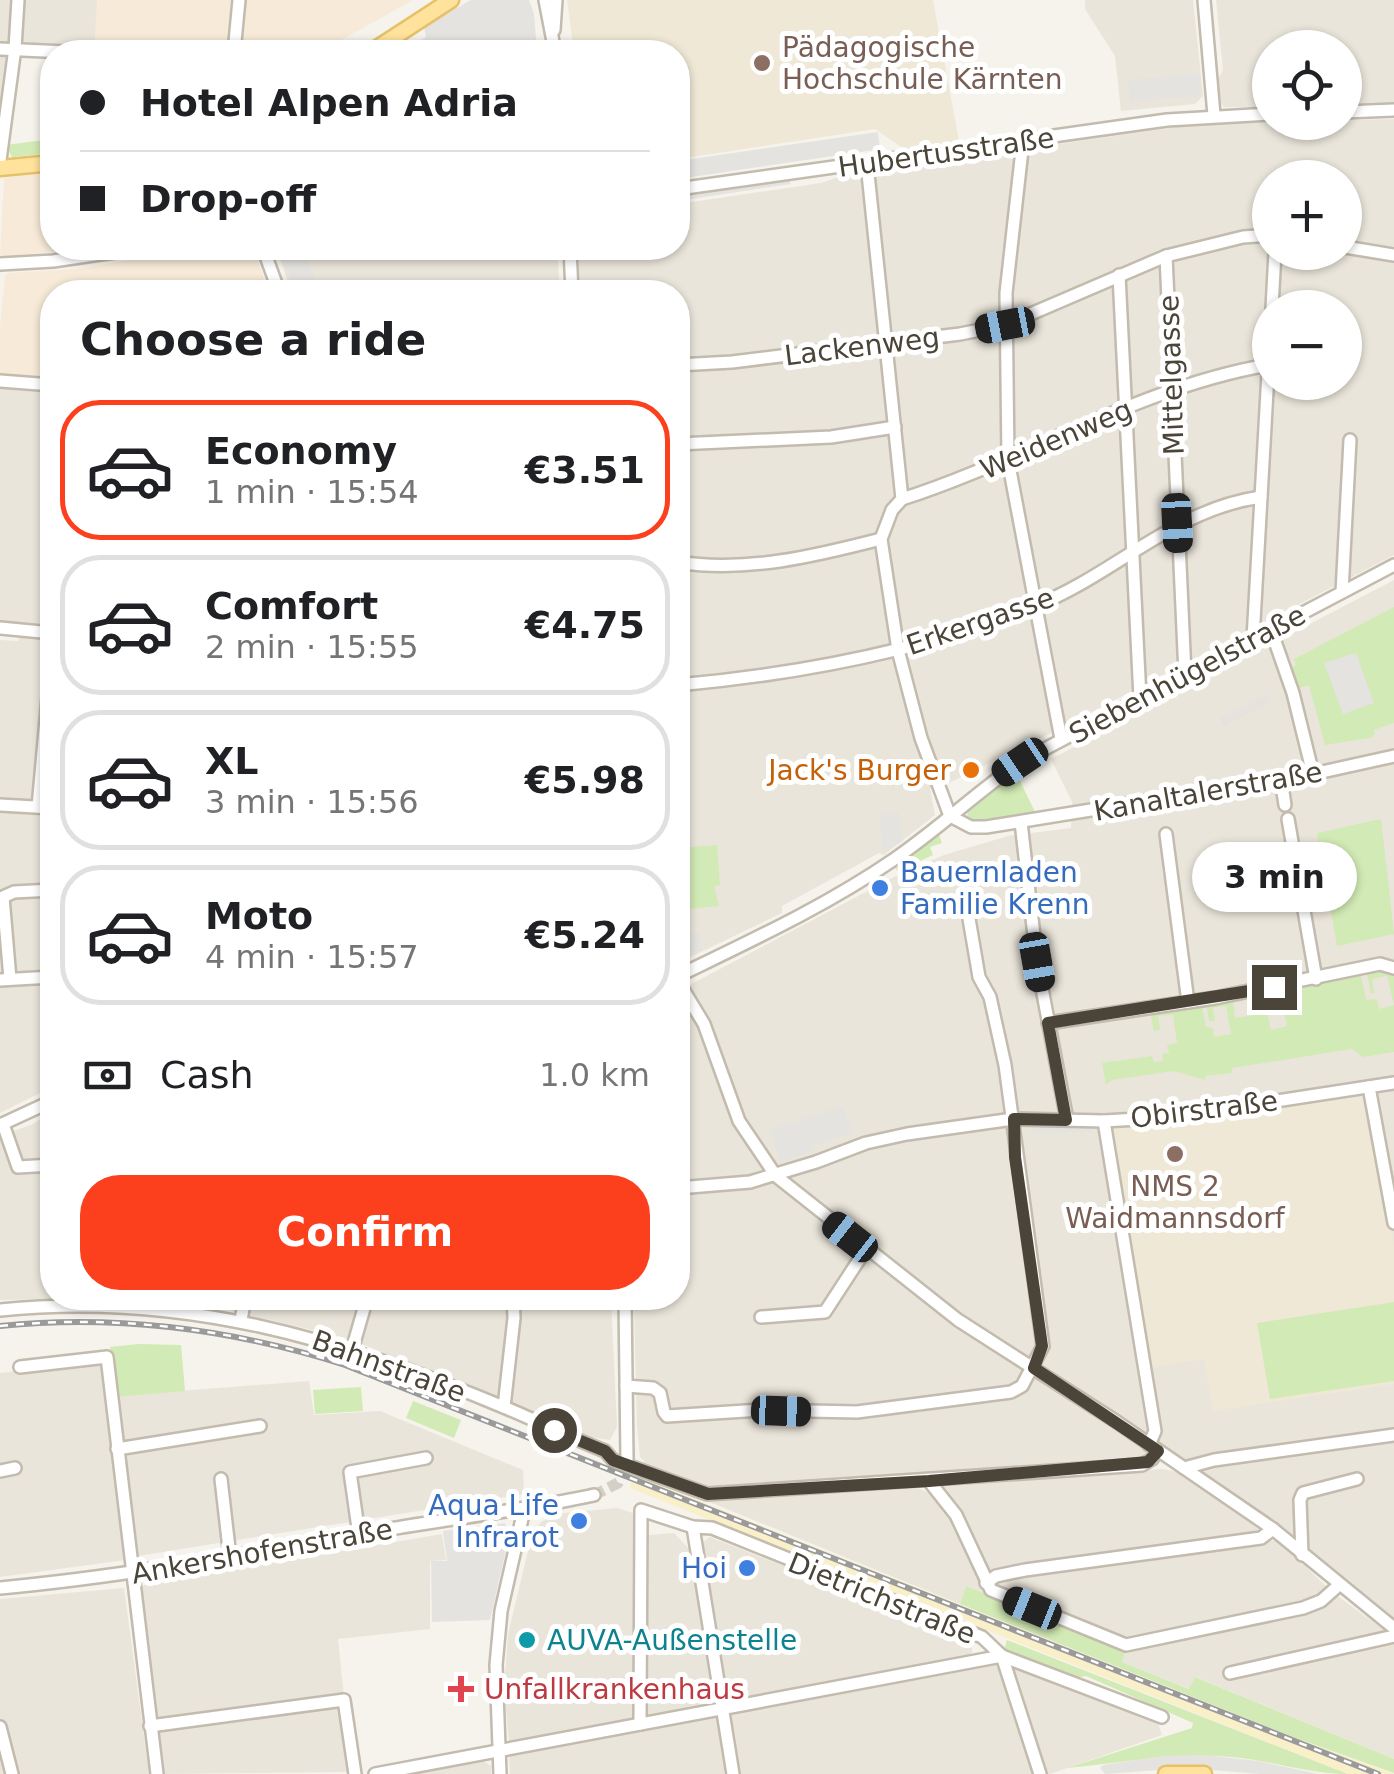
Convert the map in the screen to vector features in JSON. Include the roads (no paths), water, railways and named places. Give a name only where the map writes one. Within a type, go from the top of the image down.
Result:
[{"type":"main road","points":[[389,40],[451,0]]},
{"type":"main road","points":[[0,168],[40,164]]},
{"type":"main road","points":[[1166,1774],[1204,1774]]},
{"type":"street","points":[[0,160],[18,0]]},
{"type":"street","points":[[235,40],[238,0]]},
{"type":"street","points":[[545,0],[554,40]]},
{"type":"street","points":[[553,34],[556,0]]},
{"type":"street","points":[[1204,0],[1214,116]]},
{"type":"street","points":[[0,49],[40,50]]},
{"type":"street","points":[[1362,111],[1394,110]]},
{"type":"street","name":"Hubertusstraße","points":[[690,187],[1214,116],[1252,115]]},
{"type":"street","points":[[1022,141],[1005,325],[1008,460],[1060,740]]},
{"type":"street","points":[[867,164],[902,499],[892,510],[881,539],[898,650],[921,738],[950,816]]},
{"type":"street","name":"Lackenweg","points":[[690,364],[732,362],[1005,325],[1166,256],[1252,236]]},
{"type":"street","points":[[1362,250],[1394,256]]},
{"type":"street","name":"Mittelgasse","points":[[1166,256],[1185,674]]},
{"type":"street","points":[[0,265],[66,260]]},
{"type":"street","points":[[1119,275],[1140,698]]},
{"type":"street","name":"Weidenweg","points":[[902,499],[1008,460],[1171,389],[1252,368]]},
{"type":"street","points":[[0,381],[40,384]]},
{"type":"street","points":[[1253,638],[1266,400]]},
{"type":"street","points":[[690,443],[831,437],[894,427]]},
{"type":"street","points":[[1342,592],[1350,440]]},
{"type":"street","name":"Erkergasse","points":[[690,684],[742,680],[898,650],[1035,606],[1100,574],[1177,523],[1219,506],[1261,497]]},
{"type":"street","points":[[690,563],[732,566],[772,562],[881,539]]},
{"type":"street","name":"Siebenhügelstraße","points":[[690,973],[867,878],[1006,772],[1060,740],[1394,565]]},
{"type":"street","points":[[0,628],[40,632]]},
{"type":"street","points":[[1270,630],[1293,693],[1313,774]]},
{"type":"street","name":"Kanaltalerstraße","points":[[950,816],[978,828],[1313,774],[1394,756]]},
{"type":"street","points":[[1280,779],[1285,805]]},
{"type":"street","points":[[0,806],[38,807],[40,785]]},
{"type":"street","points":[[1288,819],[1316,979]]},
{"type":"street","points":[[1022,822],[1037,962],[1066,1120]]},
{"type":"street","points":[[1166,834],[1188,1002]]},
{"type":"street","points":[[40,891],[14,892],[3,897],[5,980],[40,978]]},
{"type":"street","points":[[626,1386],[653,1388],[660,1393],[668,1416],[761,1410],[858,1412],[1011,1392],[1022,1386],[1042,1346],[1005,1066],[990,997],[979,977],[966,908]]},
{"type":"street","points":[[1048,1023],[1394,964]]},
{"type":"street","points":[[690,1000],[704,1024],[738,1122],[776,1176],[958,1320],[1273,1529],[1394,1628]]},
{"type":"street","name":"Obirstraße","points":[[690,1187],[776,1176],[884,1138],[1014,1119],[1104,1121],[1172,1117],[1394,1082]]},
{"type":"street","points":[[1369,1087],[1394,1222]]},
{"type":"street","points":[[40,1106],[1,1124],[18,1167],[40,1165]]},
{"type":"street","points":[[1104,1121],[1155,1430],[1154,1448]]},
{"type":"street","points":[[761,1317],[825,1312],[866,1249]]},
{"type":"street","name":"Bahnstraße","points":[[0,1310],[40,1308]]},
{"type":"street","name":"Bahnstraße","points":[[188,1310],[352,1350],[504,1407],[605,1451],[613,1460],[643,1473],[708,1494],[1142,1465],[1152,1459],[1154,1448]]},
{"type":"street","points":[[241,1320],[243,1310]]},
{"type":"street","points":[[352,1350],[364,1310]]},
{"type":"street","points":[[504,1407],[513,1310]]},
{"type":"street","points":[[624,1310],[627,1460]]},
{"type":"street","points":[[20,1367],[107,1356],[157,1774]]},
{"type":"street","points":[[117,1449],[260,1426]]},
{"type":"street","points":[[1184,1468],[1214,1460],[1394,1435]]},
{"type":"street","points":[[359,1534],[350,1472],[426,1458]]},
{"type":"street","points":[[0,1470],[14,1468]]},
{"type":"street","points":[[221,1480],[230,1557]]},
{"type":"street","points":[[1302,1555],[1303,1493],[1357,1480]]},
{"type":"street","points":[[929,1481],[956,1515],[986,1582],[999,1595],[1126,1644],[1303,1608],[1321,1601],[1339,1586]]},
{"type":"street","name":"Ankershofenstraße","points":[[0,1588],[131,1574],[524,1510],[594,1495]]},
{"type":"street","points":[[500,1774],[496,1665],[501,1611],[524,1510]]},
{"type":"street","name":"Dietrichstraße","points":[[640,1724],[641,1510],[693,1527],[712,1528],[982,1637],[1002,1656],[1040,1774]]},
{"type":"street","points":[[693,1527],[732,1774]]},
{"type":"street","points":[[986,1582],[1025,1570],[1261,1538],[1273,1529]]},
{"type":"street","points":[[1230,1672],[1394,1636]]},
{"type":"street","points":[[375,1774],[1002,1656],[1162,1718]]},
{"type":"street","points":[[150,1726],[344,1700],[355,1774]]},
{"type":"street","points":[[0,1727],[12,1774]]},
{"type":"tunnel","points":[[594,1495],[618,1483],[627,1459]]},
{"type":"railway","points":[[0,1326],[88,1322],[175,1328],[260,1342],[345,1365],[1378,1774]]},
{"type":"place","name":"Pädagogische Hochschule Kärnten","points":[[762,63]]},
{"type":"place","name":"Jack's Burger","points":[[971,770]]},
{"type":"place","name":"Bauernladen Familie Krenn","points":[[880,888]]},
{"type":"place","name":"NMS 2 Waidmannsdorf","points":[[1175,1154]]},
{"type":"place","name":"Aqua Life Infrarot","points":[[579,1521]]},
{"type":"place","name":"Hoi","points":[[747,1568]]},
{"type":"place","name":"AUVA-Außenstelle","points":[[527,1640]]},
{"type":"place","name":"Unfallkrankenhaus","points":[[461,1689]]}]
